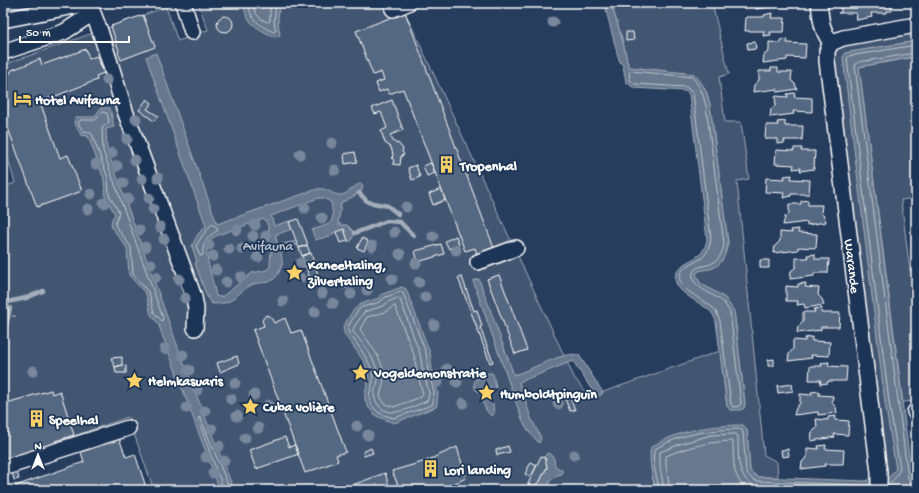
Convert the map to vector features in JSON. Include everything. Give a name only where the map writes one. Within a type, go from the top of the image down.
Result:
[{"type":"street","points":[[183,3],[192,32]]},
{"type":"street","points":[[393,9],[408,3]]},
{"type":"street","points":[[819,3],[821,26],[831,43],[843,38],[916,25]]},
{"type":"street","points":[[3,20],[90,6]]},
{"type":"street","points":[[3,52],[64,32],[90,6]]},
{"type":"street","points":[[90,6],[100,30],[125,111],[194,297],[196,309],[195,328]]},
{"type":"street","name":"Warande","points":[[831,43],[827,51],[827,61],[879,472],[879,490]]},
{"type":"street","points":[[478,262],[516,248]]},
{"type":"street","points":[[3,468],[128,428]]},
{"type":"green space","name":"Avifauna","points":[[198,3],[402,3],[574,377],[589,397],[720,351],[727,406],[744,408],[745,404],[735,318],[725,298],[700,283],[696,275],[697,272],[701,270],[713,268],[728,243],[710,105],[707,93],[694,74],[629,67],[611,3],[712,3],[729,74],[719,77],[725,122],[741,122],[749,179],[737,181],[764,455],[777,462],[778,477],[757,477],[750,471],[747,430],[743,425],[651,467],[655,490],[154,490],[128,417],[3,461],[3,187],[15,183],[3,142],[3,65],[166,7],[178,41],[208,30]]},
{"type":"green space","points":[[916,33],[916,41],[845,53],[896,469],[887,480],[835,65],[835,51],[840,46]]},
{"type":"green space","points":[[916,57],[916,198],[901,200],[910,271],[916,271],[916,401],[903,402],[859,67]]},
{"type":"water","points":[[245,3],[279,3],[278,22],[280,35],[274,37],[253,24],[246,15]]},
{"type":"water","points":[[604,3],[611,3],[629,67],[694,74],[702,84],[708,96],[728,243],[722,261],[719,264],[713,268],[699,271],[696,275],[700,283],[725,298],[734,311],[745,404],[744,408],[741,410],[730,410],[727,406],[714,316],[706,307],[686,295],[677,284],[675,278],[677,272],[685,263],[702,252],[707,239],[689,94],[685,91],[634,88],[626,82],[623,66],[619,60]]},
{"type":"water","points":[[916,41],[916,56],[859,67],[912,478],[916,481],[916,490],[655,490],[650,463],[651,447],[672,436],[707,427],[743,425],[747,430],[750,471],[757,477],[866,481],[871,479],[887,480],[896,469],[885,403],[843,58],[845,53]]},
{"type":"water","points":[[156,53],[217,224],[317,189],[325,189],[341,195],[347,193],[357,185],[362,184],[363,186],[361,192],[341,203],[338,221],[340,225],[347,225],[355,233],[351,241],[348,241],[344,229],[333,233],[333,235],[315,240],[312,230],[328,224],[332,220],[333,216],[331,202],[323,198],[318,198],[271,216],[274,226],[289,221],[292,229],[275,235],[278,245],[296,241],[297,245],[285,248],[281,254],[282,265],[276,277],[269,282],[258,283],[250,286],[226,303],[212,304],[208,299],[195,263],[197,262],[192,246],[198,234],[206,226],[146,57]],"holes":[[[263,219],[266,221],[269,229],[268,239],[271,247],[270,266],[267,270],[252,273],[223,296],[216,296],[209,268],[207,254],[208,243],[211,239],[218,235]]]},
{"type":"water","points":[[101,108],[110,108],[114,127],[106,129],[107,149],[181,356],[234,490],[220,490],[158,323],[151,315],[146,294],[129,275],[127,248],[111,226],[112,219],[115,214],[105,196],[104,179],[88,136],[81,135],[74,122],[76,117],[94,117]]},
{"type":"water","points":[[479,279],[514,375],[565,355],[579,355],[602,391],[600,396],[596,396],[573,361],[519,382],[531,418],[541,438],[539,443],[523,422],[473,281]]},
{"type":"water","points":[[402,287],[406,289],[430,353],[432,369],[438,392],[436,407],[394,423],[376,416],[369,408],[365,400],[369,378],[365,363],[345,336],[343,327],[354,310],[361,304],[380,298],[380,295]]},
{"type":"water","points":[[488,373],[493,374],[496,388],[491,390],[487,385],[485,385],[483,393],[493,404],[494,414],[492,416],[484,406],[481,393],[476,390],[474,385],[475,380]]},
{"type":"water","points":[[547,453],[552,455],[555,466],[562,470],[562,474],[557,475],[549,482],[549,490],[527,490],[530,485],[539,483],[547,467],[544,458]]},
{"type":"building","points":[[757,3],[780,3],[780,6],[756,9]]},
{"type":"building","points":[[839,3],[892,3],[892,11],[887,11],[887,13],[871,13],[872,17],[857,20],[856,13],[838,13],[841,12]]},
{"type":"building","name":"Tropenhal","points":[[405,12],[494,248],[477,254],[475,248],[465,251],[403,89],[389,94],[387,89],[379,92],[376,83],[384,80],[381,72],[373,75],[356,31]]},
{"type":"building","points":[[772,13],[771,18],[785,18],[784,32],[770,32],[771,35],[763,36],[764,31],[745,31],[746,17],[764,17],[764,15]]},
{"type":"building","points":[[143,15],[155,47],[121,60],[111,26]]},
{"type":"building","points":[[225,16],[231,18],[233,24],[231,30],[225,32],[219,30],[217,24],[219,18]]},
{"type":"building","points":[[626,32],[633,32],[634,40],[626,41]]},
{"type":"building","points":[[788,39],[787,43],[806,44],[805,58],[787,57],[787,60],[763,63],[764,55],[769,51],[769,42],[781,43],[780,40]]},
{"type":"building","points":[[755,42],[756,49],[748,50],[747,43]]},
{"type":"building","points":[[86,49],[89,59],[97,56],[104,73],[96,76],[97,80],[40,102],[60,158],[68,155],[82,191],[37,207],[3,115],[3,79],[7,78],[12,70],[40,59],[42,65]]},
{"type":"building","points":[[771,68],[778,68],[778,72],[792,72],[791,80],[797,89],[777,92],[777,89],[753,92],[754,85],[759,80],[759,71],[771,71]]},
{"type":"building","points":[[795,93],[794,97],[812,98],[812,112],[793,111],[794,114],[770,117],[771,109],[776,105],[775,96],[788,97],[787,94]]},
{"type":"building","points":[[147,99],[152,103],[147,109],[158,116],[154,121],[139,110]]},
{"type":"building","points":[[392,100],[403,130],[390,135],[393,141],[397,144],[398,143],[403,149],[402,151],[404,155],[401,156],[400,165],[393,164],[394,160],[392,158],[393,155],[391,147],[385,143],[381,131],[387,128],[381,112],[375,114],[372,108]]},
{"type":"building","points":[[785,121],[785,126],[803,126],[802,140],[784,140],[785,143],[777,144],[777,139],[765,139],[766,125],[778,125],[777,122]]},
{"type":"building","points":[[794,148],[802,148],[801,151],[815,151],[814,169],[800,171],[801,168],[793,169],[794,165],[775,164],[776,150],[794,151]]},
{"type":"building","points":[[355,152],[357,162],[345,164],[344,154]]},
{"type":"building","points":[[431,163],[435,173],[427,176],[423,166]]},
{"type":"building","points":[[416,165],[420,177],[412,180],[408,168]]},
{"type":"building","points":[[792,175],[791,179],[810,180],[809,194],[791,194],[791,196],[783,198],[784,193],[765,192],[766,178],[785,179],[784,176]]},
{"type":"building","points":[[441,189],[445,200],[433,205],[429,194]]},
{"type":"building","points":[[808,200],[808,205],[822,205],[821,213],[826,222],[807,225],[807,222],[783,225],[785,217],[789,213],[789,204],[801,204],[801,201]]},
{"type":"building","points":[[913,203],[916,203],[915,223]]},
{"type":"building","points":[[298,219],[307,242],[307,245],[299,248],[289,222]]},
{"type":"building","points":[[344,229],[348,241],[340,243],[336,232]]},
{"type":"building","points":[[799,229],[798,233],[817,234],[816,248],[798,247],[798,250],[774,253],[775,246],[780,241],[780,232],[792,233],[791,230]]},
{"type":"building","points":[[456,236],[459,244],[449,249],[445,241]]},
{"type":"building","points":[[362,238],[368,241],[364,251],[357,248]]},
{"type":"building","points":[[441,244],[444,254],[418,262],[415,251]]},
{"type":"building","points":[[307,245],[310,253],[302,256],[299,248]]},
{"type":"building","points":[[311,253],[318,275],[310,279],[302,256]]},
{"type":"building","points":[[815,254],[815,259],[829,259],[828,273],[814,273],[814,276],[790,279],[791,271],[796,267],[796,258],[808,258],[807,255]]},
{"type":"building","points":[[760,260],[769,260],[769,268],[760,268]]},
{"type":"building","points":[[499,275],[527,350],[515,354],[487,279]]},
{"type":"building","points":[[462,277],[474,311],[477,310],[482,326],[480,327],[493,362],[490,363],[458,278]]},
{"type":"building","points":[[806,283],[805,287],[819,288],[818,295],[822,299],[824,305],[805,308],[804,304],[797,305],[798,301],[786,301],[786,286],[798,287],[798,284]]},
{"type":"building","points":[[822,308],[821,313],[840,313],[839,327],[821,327],[821,330],[797,333],[798,326],[803,321],[803,312],[815,312],[814,309]]},
{"type":"building","points":[[266,315],[271,317],[274,323],[285,318],[291,333],[301,330],[346,452],[336,455],[338,461],[305,473],[253,330],[264,326],[262,320]]},
{"type":"building","points":[[812,337],[812,341],[830,342],[829,356],[811,355],[812,358],[788,361],[789,354],[793,349],[793,340],[805,341],[805,338]]},
{"type":"building","points":[[237,356],[239,364],[220,372],[217,363]]},
{"type":"building","points":[[122,357],[122,365],[115,367],[111,358]]},
{"type":"building","points":[[774,359],[774,366],[768,366],[768,360]]},
{"type":"building","points":[[829,362],[828,366],[847,367],[846,381],[828,381],[828,383],[820,384],[821,380],[809,380],[810,366],[822,366],[821,363]]},
{"type":"building","points":[[122,365],[126,366],[126,373],[116,373],[115,367]]},
{"type":"building","points":[[792,384],[793,391],[778,393],[777,386]]},
{"type":"building","name":"Speelhal","points":[[51,390],[52,394],[60,391],[74,435],[55,441],[56,445],[3,461],[3,404]]},
{"type":"building","points":[[819,391],[819,395],[833,396],[832,403],[836,407],[837,413],[818,415],[818,412],[794,415],[796,408],[800,403],[800,394],[812,395],[811,392]]},
{"type":"building","points":[[570,397],[575,410],[570,411],[565,399]]},
{"type":"building","points":[[836,416],[835,420],[849,421],[848,435],[834,434],[835,437],[811,441],[812,432],[817,428],[816,419],[828,420],[828,417]]},
{"type":"building","points":[[285,437],[289,447],[295,445],[299,454],[256,469],[249,450]]},
{"type":"building","points":[[119,438],[126,457],[135,454],[147,490],[17,490],[15,486],[84,462],[81,452]]},
{"type":"building","points":[[826,445],[825,449],[844,450],[843,464],[825,464],[825,466],[801,469],[802,462],[807,457],[807,448],[819,449],[818,446]]},
{"type":"building","points":[[508,446],[510,452],[497,455],[496,450]]},
{"type":"building","name":"Lori landing","points":[[457,447],[466,478],[440,490],[400,490],[392,471],[426,461]]},
{"type":"building","points":[[371,448],[373,453],[364,456],[363,452]]},
{"type":"building","points":[[788,449],[789,456],[782,457],[781,450]]},
{"type":"building","points":[[541,456],[545,458],[547,467],[539,483],[531,486],[528,484]]},
{"type":"building","points":[[531,462],[537,465],[531,477],[525,474]]},
{"type":"building","points":[[24,463],[26,469],[17,472],[19,479],[14,480],[11,468]]},
{"type":"building","points":[[385,473],[390,489],[339,490]]},
{"type":"waterway","points":[[359,193],[368,202],[388,206],[398,214]]},
{"type":"waterway","points":[[355,233],[387,221],[400,222],[414,236]]},
{"type":"waterway","points":[[3,303],[26,298],[43,291]]},
{"type":"waterway","points":[[3,340],[10,308]]},
{"type":"ferry route","points":[[3,317],[16,316]]},
{"type":"place","name":"Hotel Avifauna","points":[[22,99]]},
{"type":"place","name":"Tropenhal","points":[[447,165]]},
{"type":"place","name":"Kaneeltaling, zilvertaling","points":[[295,272]]},
{"type":"place","name":"Vogeldemonstratie","points":[[361,372]]},
{"type":"place","name":"Helmkasuaris","points":[[135,380]]},
{"type":"place","name":"Humboldtpinguïn","points":[[487,393]]},
{"type":"place","name":"Cuba volière","points":[[250,406]]},
{"type":"place","name":"Speelhal","points":[[36,419]]},
{"type":"place","name":"Lori landing","points":[[431,469]]}]
